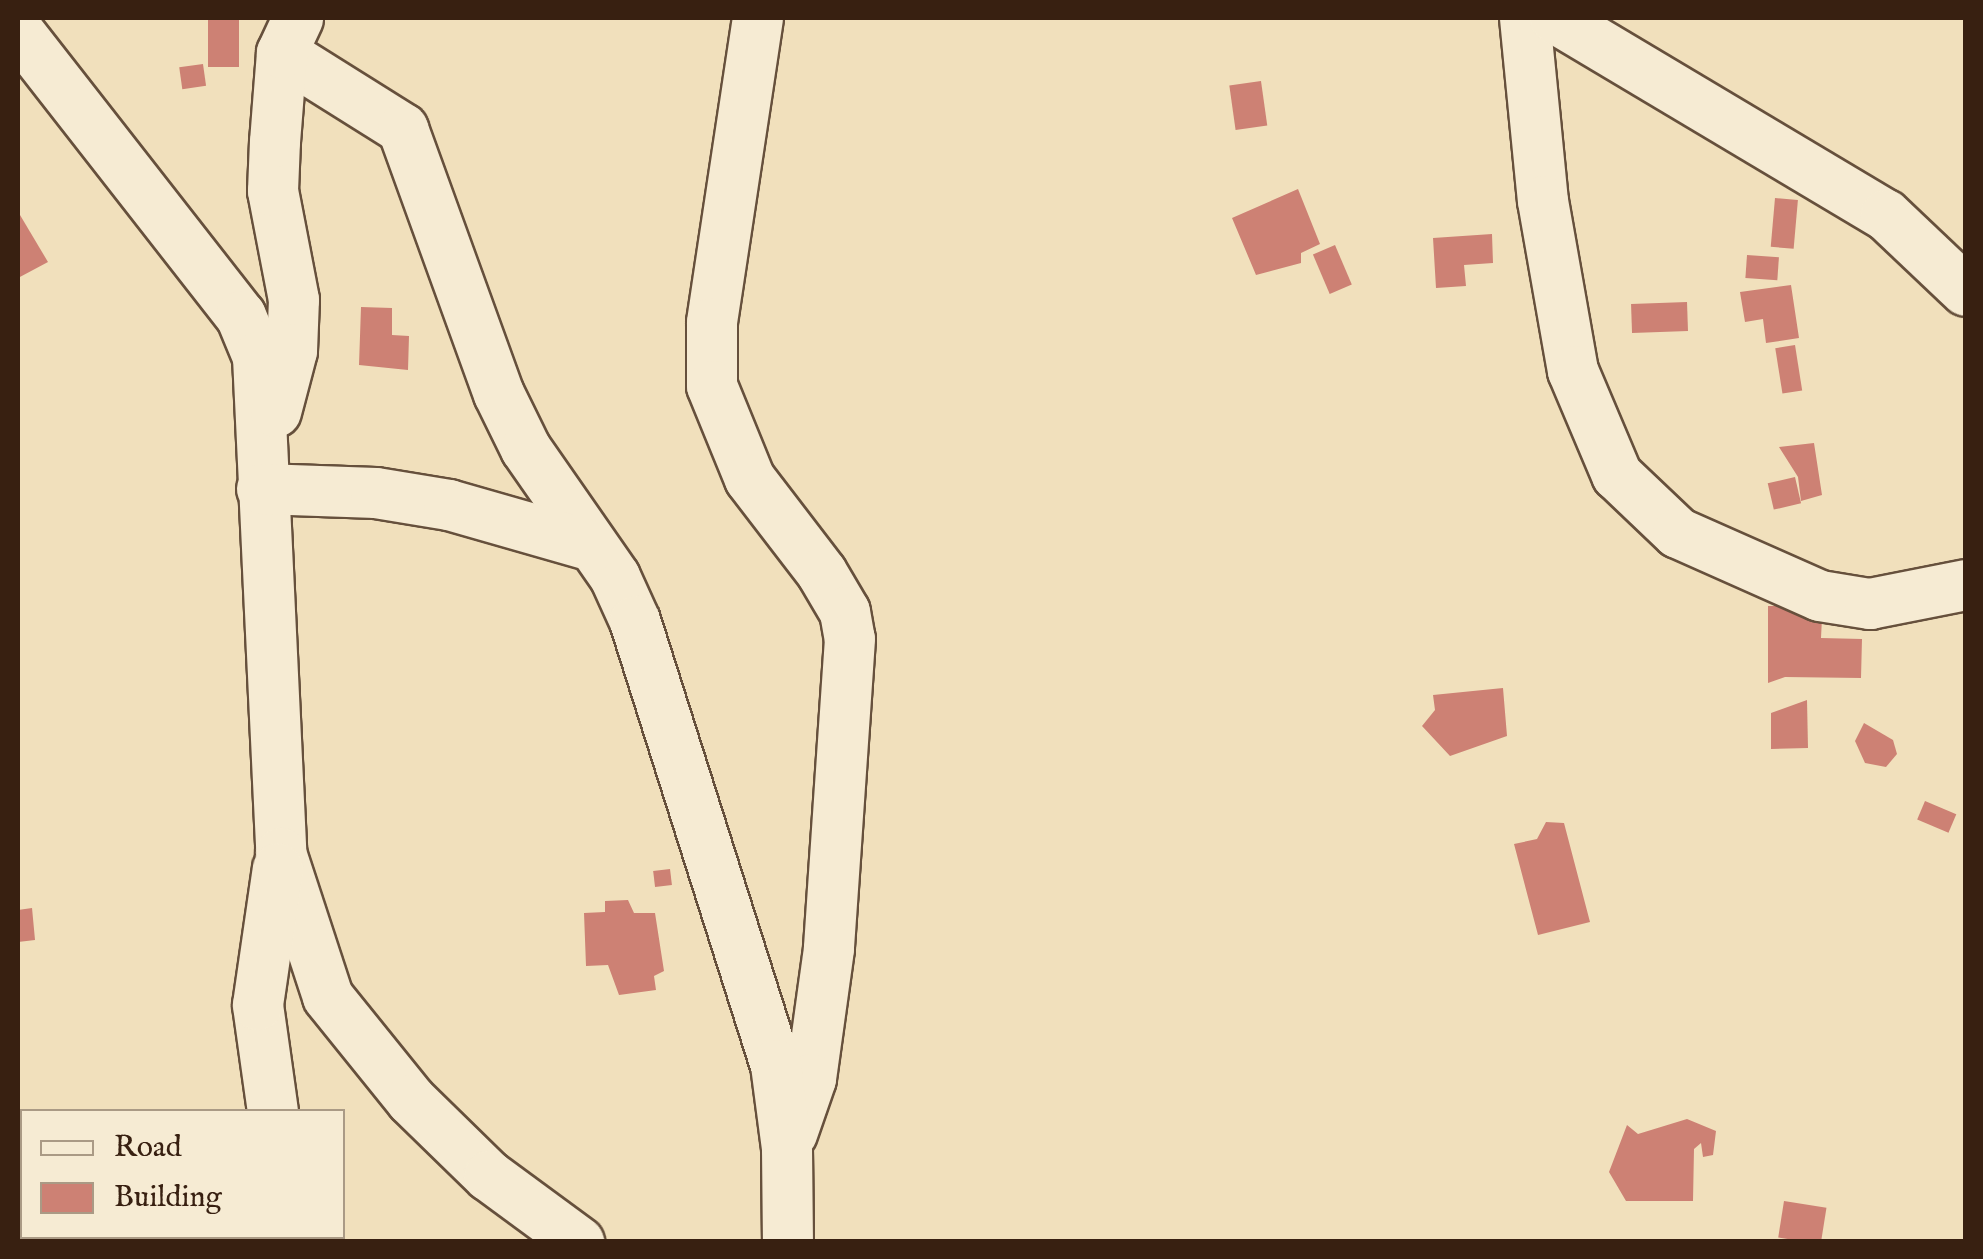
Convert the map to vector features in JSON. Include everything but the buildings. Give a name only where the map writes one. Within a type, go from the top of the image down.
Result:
[{"type":"street","points":[[758,18],[712,323],[712,386],[750,479],[822,573],[845,612],[850,640],[828,949],[810,1079],[787,1148]]},
{"type":"street","points":[[1525,18],[1543,202],[1573,370],[1617,475],[1678,533],[1820,596],[1870,604],[1966,584]]},
{"type":"street","points":[[1555,18],[1886,215],[1966,291]]},
{"type":"street","points":[[18,31],[241,316],[258,357],[281,853],[258,1006],[272,1109]]},
{"type":"street","points":[[290,35],[403,130],[499,394],[526,449],[592,546],[636,621],[754,984],[776,1065],[787,1148],[788,1242]]},
{"type":"street","points":[[264,470],[292,350],[294,317],[273,190],[290,35]]},
{"type":"street","points":[[264,470],[449,505],[592,546]]},
{"type":"street","points":[[281,853],[306,941],[328,997],[354,1036],[489,1176],[579,1242]]}]
